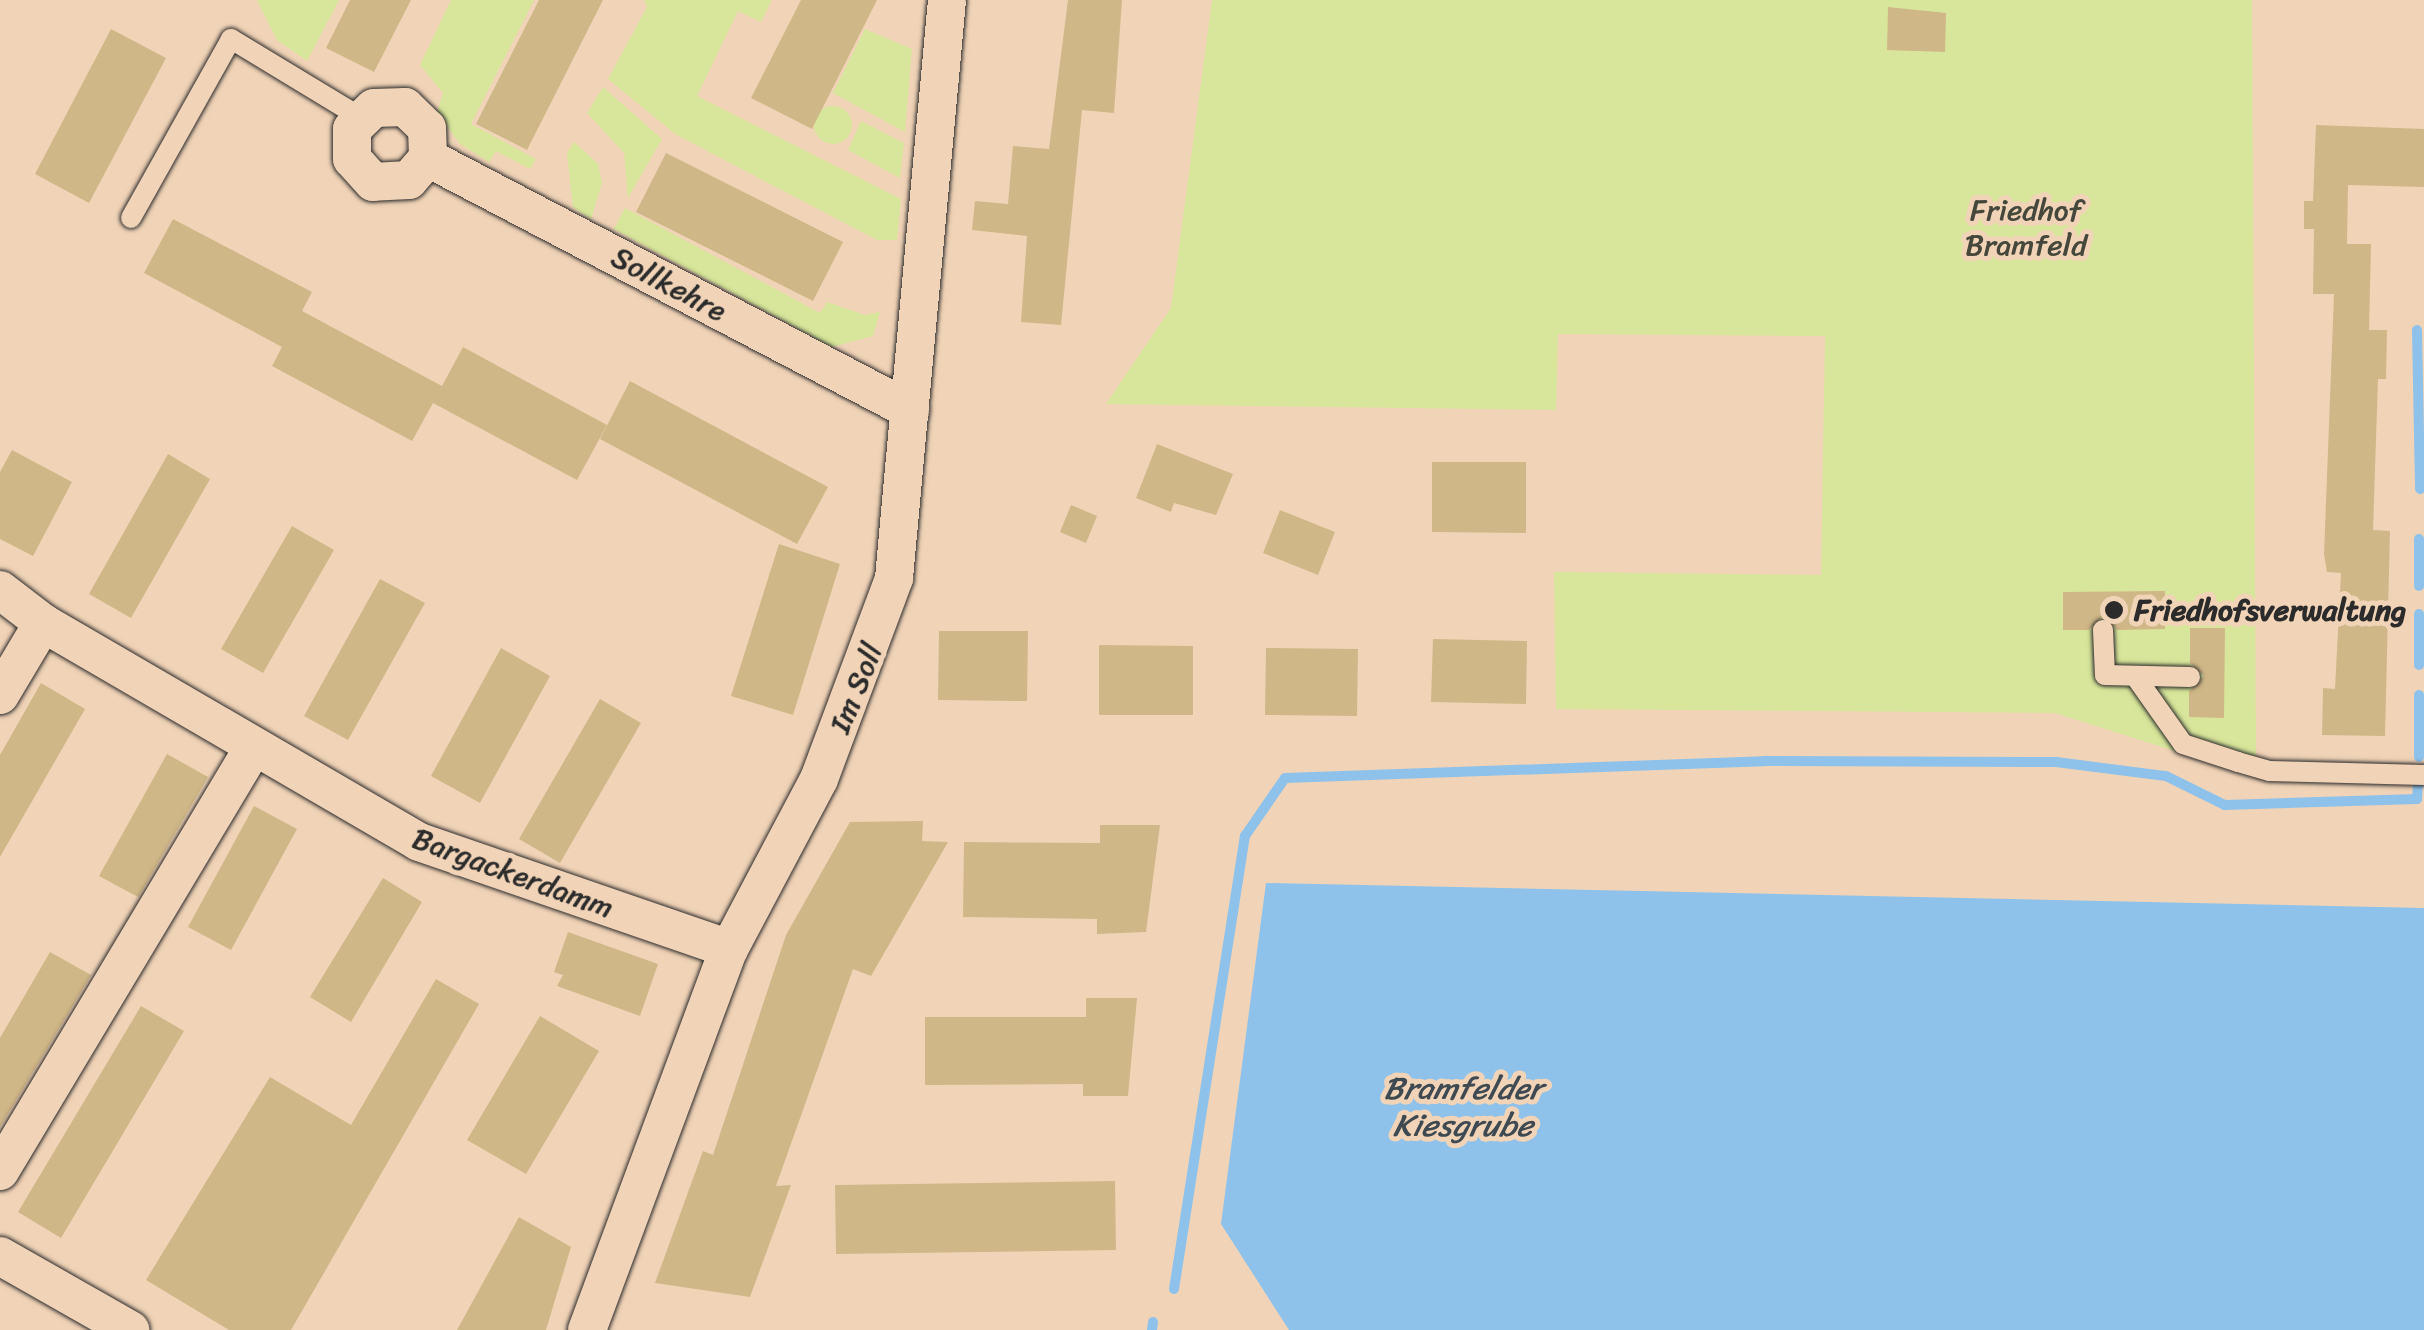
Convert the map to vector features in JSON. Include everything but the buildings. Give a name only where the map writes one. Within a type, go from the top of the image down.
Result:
[{"type":"street","name":"Im Soll","points":[[588,1330],[730,949],[820,779],[878,633],[894,578],[947,0]]},
{"type":"street","points":[[384,105],[414,112],[426,128],[428,158],[409,180],[373,182],[349,150],[360,117],[384,105]]},
{"type":"street","name":"Sollkehre","points":[[428,158],[910,410]]},
{"type":"street","name":"Bargackerdamm","points":[[0,590],[43,623],[419,842],[730,949]]},
{"type":"street","points":[[0,695],[43,623]]},
{"type":"street","points":[[0,1171],[138,947],[254,747]]},
{"type":"street","points":[[0,1256],[130,1330]]},
{"type":"lane","points":[[131,218],[231,39],[360,117]]},
{"type":"lane","points":[[2103,630],[2105,675],[2190,677]]},
{"type":"lane","points":[[2135,676],[2184,744],[2270,771],[2424,775]]},
{"type":"green space","points":[[257,0],[339,0],[307,61],[277,40]]},
{"type":"green space","points":[[451,0],[534,0],[471,124],[536,159],[530,169],[496,151],[489,162],[460,144],[437,112],[443,93],[420,65]]},
{"type":"green space","points":[[644,0],[772,0],[761,22],[738,11],[697,96],[901,199],[897,240],[877,240],[675,134],[608,79],[647,7]]},
{"type":"green space","name":"Friedhof Bramfeld","points":[[1212,0],[2252,0],[2256,756],[2238,754],[2238,771],[2055,713],[1556,709],[1554,572],[1821,575],[1825,336],[1558,334],[1556,410],[1106,404],[1171,308]]},
{"type":"green space","points":[[865,29],[912,49],[905,132],[833,93]]},
{"type":"green space","points":[[603,87],[662,139],[628,198],[624,153],[587,113]]},
{"type":"green space","points":[[833,106],[846,112],[852,125],[846,138],[833,144],[820,138],[814,125],[820,112]]},
{"type":"green space","points":[[861,121],[904,143],[900,178],[848,150]]},
{"type":"green space","points":[[574,142],[598,164],[602,183],[591,219],[573,207],[567,153]]},
{"type":"green space","points":[[625,208],[820,313],[827,302],[865,315],[880,312],[873,336],[832,347],[614,229]]},
{"type":"water","name":"Bramfelder Kiesgrube","points":[[1266,883],[2424,908],[2424,1330],[1289,1330],[1221,1224]]},
{"type":"waterway","points":[[2417,330],[2420,489]]},
{"type":"waterway","points":[[2419,539],[2419,586]]},
{"type":"waterway","points":[[2419,614],[2419,665]]},
{"type":"waterway","points":[[2419,695],[2419,757]]},
{"type":"waterway","points":[[1174,1289],[1245,836],[1285,778],[1764,761],[2056,762],[2166,776],[2225,805],[2417,799],[2418,786]]},
{"type":"waterway","points":[[1152,1330],[1153,1322]]},
{"type":"place","name":"Friedhofsverwaltung","points":[[2114,610]]}]
